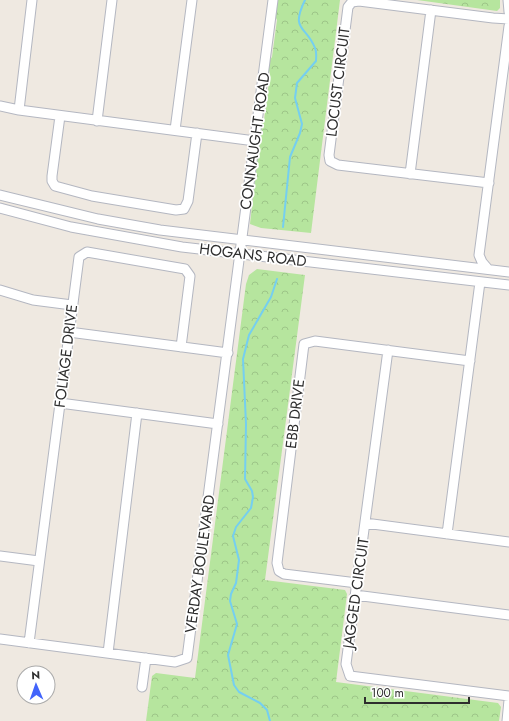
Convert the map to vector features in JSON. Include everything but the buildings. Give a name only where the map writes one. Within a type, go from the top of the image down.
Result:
[{"type":"street","points":[[19,110],[32,0]]},
{"type":"street","points":[[97,121],[112,0]]},
{"type":"street","points":[[175,130],[192,0]]},
{"type":"street","name":"CONNAUGHT ROAD","points":[[237,282],[273,0]]},
{"type":"street","points":[[508,0],[509,12]]},
{"type":"street","name":"LOCUST CIRCUIT","points":[[489,183],[338,165],[330,161],[329,155],[348,7],[352,2],[359,1],[493,18],[509,18]]},
{"type":"street","points":[[410,174],[431,10]]},
{"type":"street","points":[[488,269],[482,262],[479,255],[509,26]]},
{"type":"street","points":[[0,106],[60,116],[255,141]]},
{"type":"street","points":[[60,116],[52,179],[55,186],[92,196],[176,210],[184,209],[188,201],[197,133]]},
{"type":"street","name":"HOGANS ROAD","points":[[0,195],[98,219],[160,230],[509,272]]},
{"type":"street","name":"HOGANS ROAD","points":[[0,208],[71,227],[182,247],[509,286]]},
{"type":"street","name":"FOLIAGE DRIVE","points":[[29,643],[79,257],[87,252],[185,268],[190,276],[181,347]]},
{"type":"street","points":[[464,266],[479,255]]},
{"type":"street","name":"VERDAY BOULEVARD","points":[[0,639],[175,662],[187,658],[237,282]]},
{"type":"street","points":[[447,534],[480,282]]},
{"type":"street","points":[[0,290],[33,300],[72,305]]},
{"type":"street","points":[[69,332],[228,353]]},
{"type":"street","name":"EBB DRIVE","points":[[357,583],[284,574],[278,571],[304,344],[315,341],[470,361]]},
{"type":"street","name":"JAGGED CIRCUIT","points":[[388,350],[346,664],[350,676],[509,696]]},
{"type":"street","points":[[60,403],[218,424]]},
{"type":"street","points":[[108,653],[137,413]]},
{"type":"street","points":[[365,523],[509,542]]},
{"type":"street","points":[[0,556],[39,561]]},
{"type":"street","points":[[355,595],[509,615]]},
{"type":"street","points":[[142,687],[146,658]]},
{"type":"street","points":[[507,721],[509,700]]},
{"type":"green space","points":[[277,0],[340,0],[311,233],[261,228],[250,224],[261,124],[264,120],[270,74],[269,65],[272,57],[277,20],[275,16]]},
{"type":"green space","points":[[417,0],[500,0],[500,8],[497,11]]},
{"type":"green space","points":[[257,269],[305,275],[265,580],[345,590],[347,594],[336,682],[498,703],[501,707],[499,721],[146,721],[152,676],[156,673],[195,678],[246,284],[249,275]]},
{"type":"waterway","points":[[283,227],[290,157],[302,124],[295,98],[297,83],[316,61],[315,48],[299,23],[299,17],[305,0]]},
{"type":"waterway","points":[[270,721],[267,710],[260,703],[239,692],[234,685],[228,655],[237,624],[230,601],[231,594],[236,583],[239,560],[233,536],[236,527],[251,508],[253,497],[252,491],[245,479],[246,424],[243,359],[249,335],[271,297],[277,279]]}]
